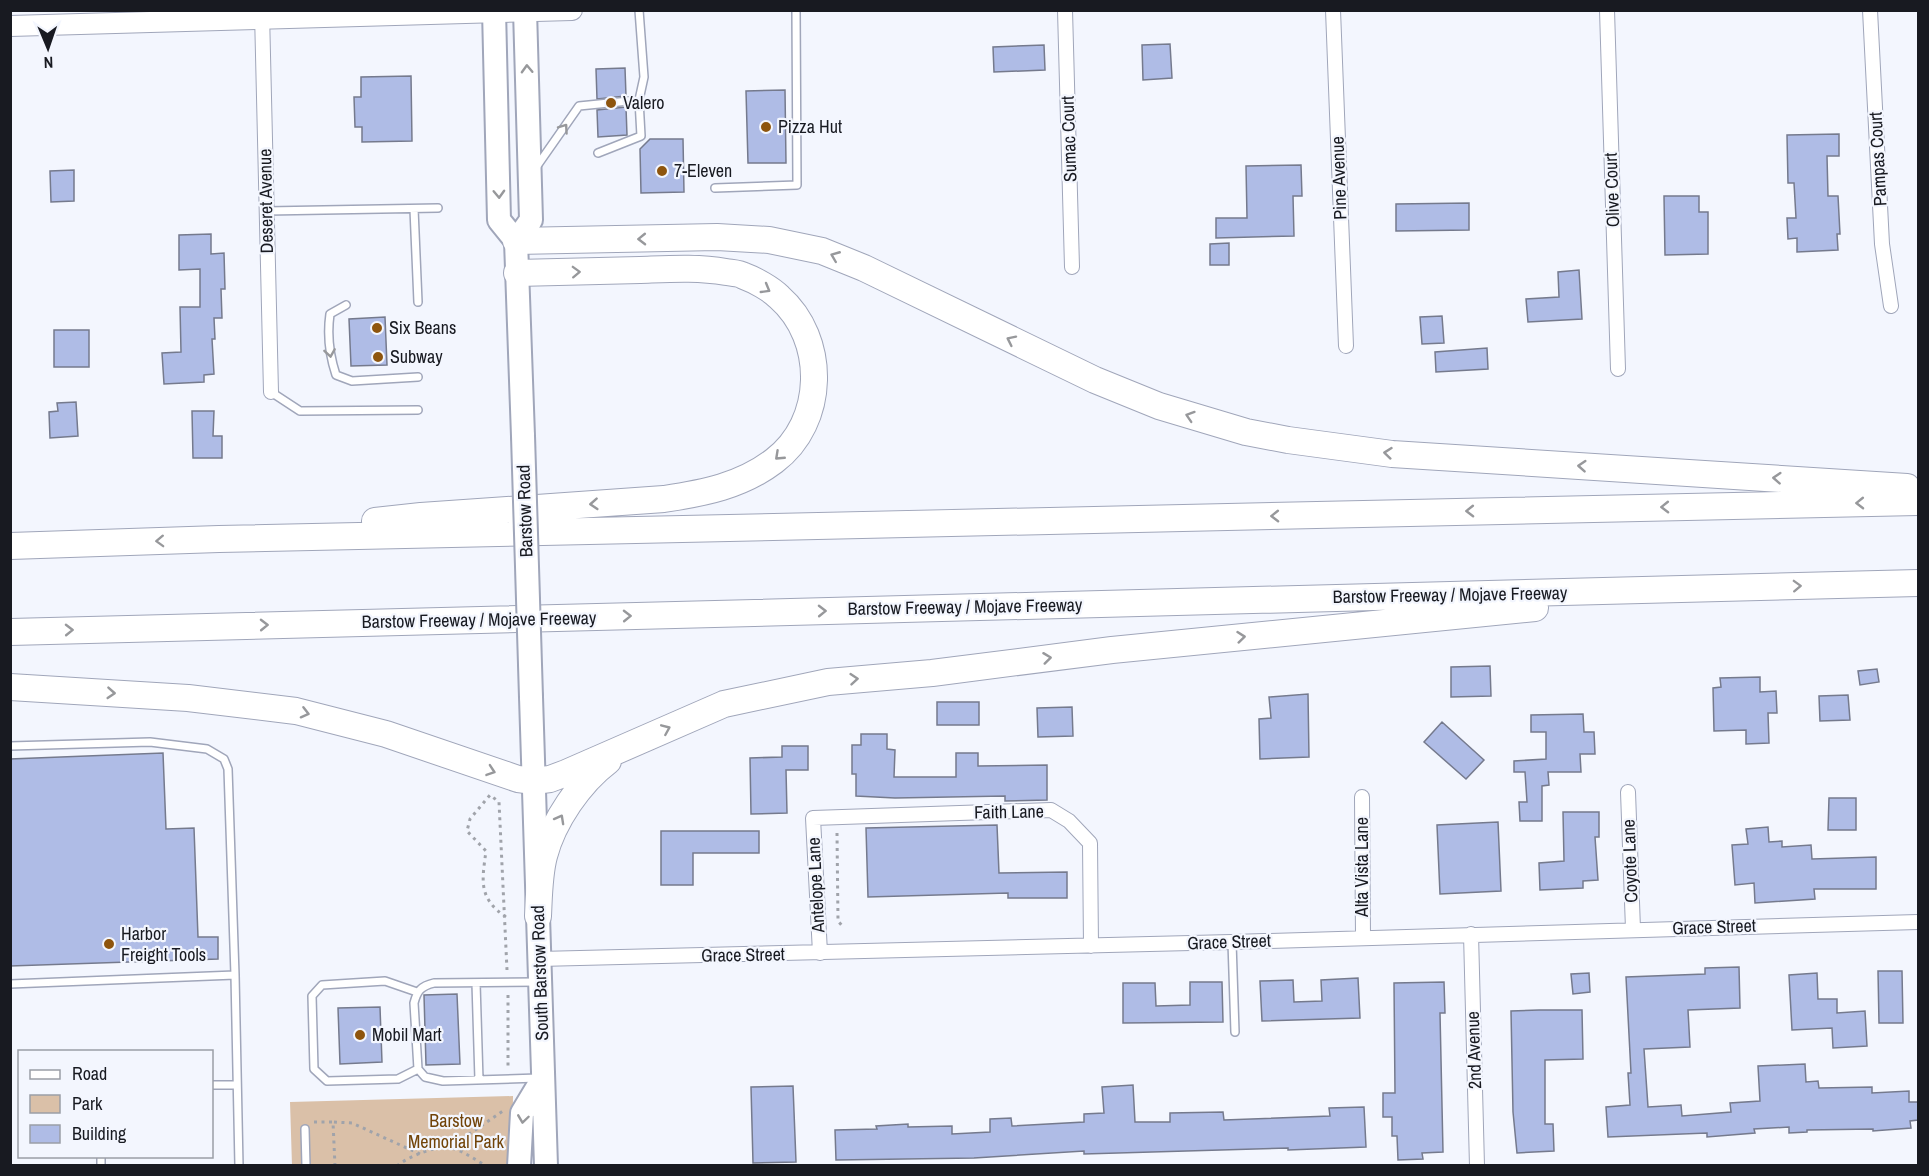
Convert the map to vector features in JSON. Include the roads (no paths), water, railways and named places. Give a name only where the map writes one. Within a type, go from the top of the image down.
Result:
[{"type":"highway","points":[[516,241],[717,237],[769,240],[822,251],[864,268],[1029,349],[1127,393],[1203,420],[1246,432],[1288,440],[1392,454],[1918,490]]},
{"type":"highway","points":[[219,539],[421,516],[694,495],[726,487],[752,475],[776,459],[795,439],[809,413],[814,383],[813,352],[801,323],[779,296],[743,275],[700,268],[517,273]]},
{"type":"highway","points":[[10,546],[219,539],[1918,502]]},
{"type":"highway","name":"Barstow Freeway / Mojave Freeway","points":[[10,632],[1918,583]]},
{"type":"highway","points":[[10,687],[188,698],[296,711],[386,734],[501,774],[534,781],[566,773],[724,704],[828,682],[932,673],[1112,650],[1739,588]]},
{"type":"highway","points":[[538,916],[544,855],[553,833],[583,785],[627,746]]},
{"type":"main road","points":[[10,26],[262,15],[572,10]]},
{"type":"main road","points":[[494,12],[500,220],[516,241],[531,220],[525,11]]},
{"type":"main road","name":"Barstow Road","points":[[516,241],[534,781]]},
{"type":"main road","name":"South Barstow Road","points":[[534,781],[546,1166]]},
{"type":"main road","points":[[519,1166],[522,1113],[543,1078]]},
{"type":"street","name":"Sumac Court","points":[[1065,10],[1072,267]]},
{"type":"street","name":"Pine Avenue","points":[[1333,10],[1346,346]]},
{"type":"street","name":"Olive Court","points":[[1607,10],[1617,369]]},
{"type":"street","name":"Pampas Court","points":[[1870,10],[1882,244],[1891,306]]},
{"type":"street","name":"Deseret Avenue","points":[[262,15],[271,392]]},
{"type":"street","name":"Coyote Lane","points":[[1628,792],[1633,929]]},
{"type":"street","name":"Alta Vista Lane","points":[[1362,797],[1363,937]]},
{"type":"street","name":"Faith Lane","points":[[813,818],[1051,810],[1069,821],[1090,843],[1091,946]]},
{"type":"street","name":"Antelope Lane","points":[[813,818],[820,953]]},
{"type":"street","name":"Grace Street","points":[[539,959],[1091,946],[1918,922]]},
{"type":"street","name":"2nd Avenue","points":[[1471,934],[1477,1166]]},
{"type":"lane","points":[[598,153],[641,136],[639,100],[644,77],[639,10]]},
{"type":"lane","points":[[715,188],[797,185],[796,10]]},
{"type":"lane","points":[[530,176],[579,106],[639,100]]},
{"type":"lane","points":[[267,211],[438,208]]},
{"type":"lane","points":[[414,209],[418,302]]},
{"type":"lane","points":[[346,305],[330,314],[327,329],[330,358],[336,375],[352,381],[418,376]]},
{"type":"lane","points":[[271,392],[300,411],[418,410]]},
{"type":"lane","points":[[10,746],[150,742],[207,749],[224,759],[228,769],[236,975],[239,1166]]},
{"type":"lane","points":[[1232,942],[1235,1032]]},
{"type":"lane","points":[[10,984],[236,975]]},
{"type":"lane","points":[[417,992],[385,981],[322,985],[312,996],[314,1069],[327,1081],[398,1079],[418,1069]]},
{"type":"lane","points":[[540,982],[434,983],[417,992],[414,1003],[418,1069],[425,1077],[434,1080],[543,1078]]},
{"type":"lane","points":[[476,983],[479,1080]]},
{"type":"lane","points":[[213,1086],[236,1085]]},
{"type":"lane","points":[[305,1129],[306,1166]]},
{"type":"place","name":"Valero","points":[[611,103]]},
{"type":"place","name":"Pizza Hut","points":[[766,127]]},
{"type":"place","name":"7-Eleven","points":[[662,171]]},
{"type":"place","name":"Six Beans","points":[[377,328]]},
{"type":"place","name":"Subway","points":[[378,357]]},
{"type":"place","name":"Harbor Freight Tools","points":[[109,944]]},
{"type":"place","name":"Mobil Mart","points":[[360,1035]]},
{"type":"park label","name":"Barstow Memorial Park","points":[[456,1131]]}]
